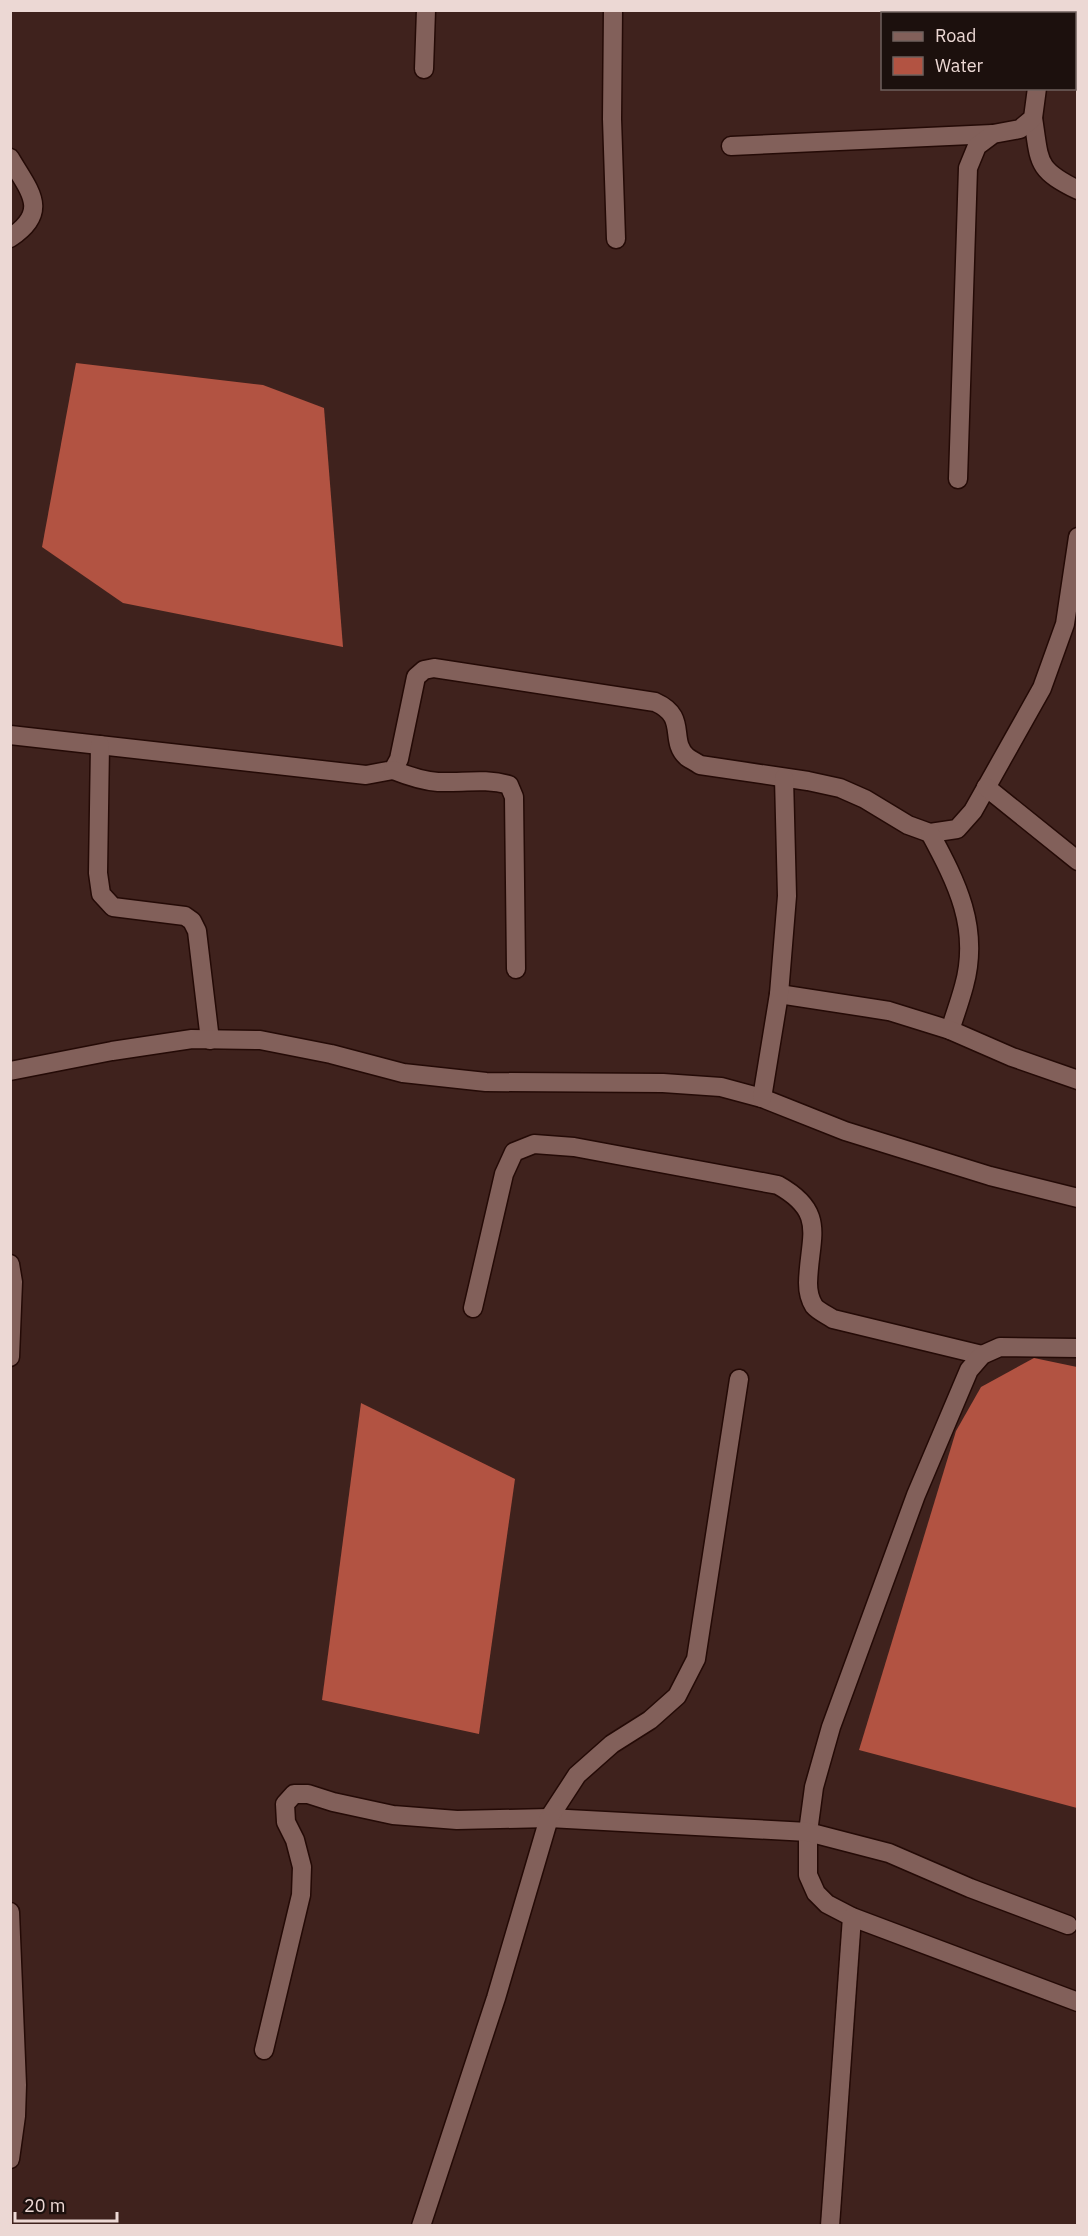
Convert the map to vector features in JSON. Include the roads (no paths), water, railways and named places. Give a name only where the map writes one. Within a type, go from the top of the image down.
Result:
[{"type":"street","points":[[424,69],[426,10]]},
{"type":"street","points":[[613,10],[612,119],[616,239]]},
{"type":"street","points":[[1037,90],[1033,118],[1039,155],[1045,171],[1077,190]]},
{"type":"street","points":[[732,146],[993,134],[1020,129],[1033,118]]},
{"type":"street","points":[[958,479],[968,168],[977,146],[993,134]]},
{"type":"street","points":[[10,159],[32,195],[34,210],[29,224],[10,238]]},
{"type":"street","points":[[393,770],[399,759],[416,677],[424,670],[434,668],[655,702],[668,708],[676,720],[679,742],[686,756],[700,765],[840,788],[866,799],[908,825],[930,833],[957,829],[973,811],[1042,688],[1065,624],[1077,537]]},
{"type":"street","points":[[10,735],[366,775],[393,770],[415,779],[437,782],[496,781],[509,785],[514,796],[516,969]]},
{"type":"street","points":[[100,745],[98,873],[101,894],[113,907],[185,916],[192,921],[198,938],[210,1040]]},
{"type":"street","points":[[762,1098],[779,994],[787,896],[784,778]]},
{"type":"street","points":[[986,787],[1077,861]]},
{"type":"street","points":[[930,833],[954,877],[966,911],[970,946],[965,984],[950,1030]]},
{"type":"street","points":[[779,994],[889,1011],[950,1030],[1012,1057],[1077,1080]]},
{"type":"street","points":[[10,1071],[112,1051],[192,1040],[260,1040],[331,1054],[403,1073],[474,1081],[663,1083],[721,1087],[762,1098],[845,1131],[999,1179],[1077,1198]]},
{"type":"street","points":[[473,1308],[504,1174],[514,1152],[534,1144],[574,1147],[778,1185],[795,1195],[810,1215],[814,1235],[808,1295],[815,1307],[833,1318],[982,1355]]},
{"type":"street","points":[[10,1264],[13,1292],[10,1357]]},
{"type":"street","points":[[1077,1348],[1000,1347],[982,1355],[969,1370],[916,1495],[831,1727],[814,1787],[808,1832],[808,1875],[816,1893],[828,1904],[852,1917],[1077,2002]]},
{"type":"street","points":[[421,2226],[496,1998],[549,1818],[577,1775],[612,1744],[650,1720],[677,1696],[696,1659],[739,1379]]},
{"type":"street","points":[[264,2050],[301,1896],[302,1867],[295,1840],[286,1822],[285,1804],[294,1794],[308,1794],[393,1815],[457,1820],[549,1818],[808,1832],[890,1853],[970,1888],[1068,1925]]},
{"type":"street","points":[[10,1912],[17,2085],[16,2116],[10,2159]]},
{"type":"street","points":[[830,2226],[852,1917]]},
{"type":"water","points":[[76,363],[263,385],[324,408],[343,647],[123,603],[42,547]]},
{"type":"water","points":[[1034,1358],[1077,1367],[1077,1808],[859,1750],[956,1431],[981,1387]]},
{"type":"water","points":[[361,1403],[515,1479],[479,1734],[322,1700]]}]
